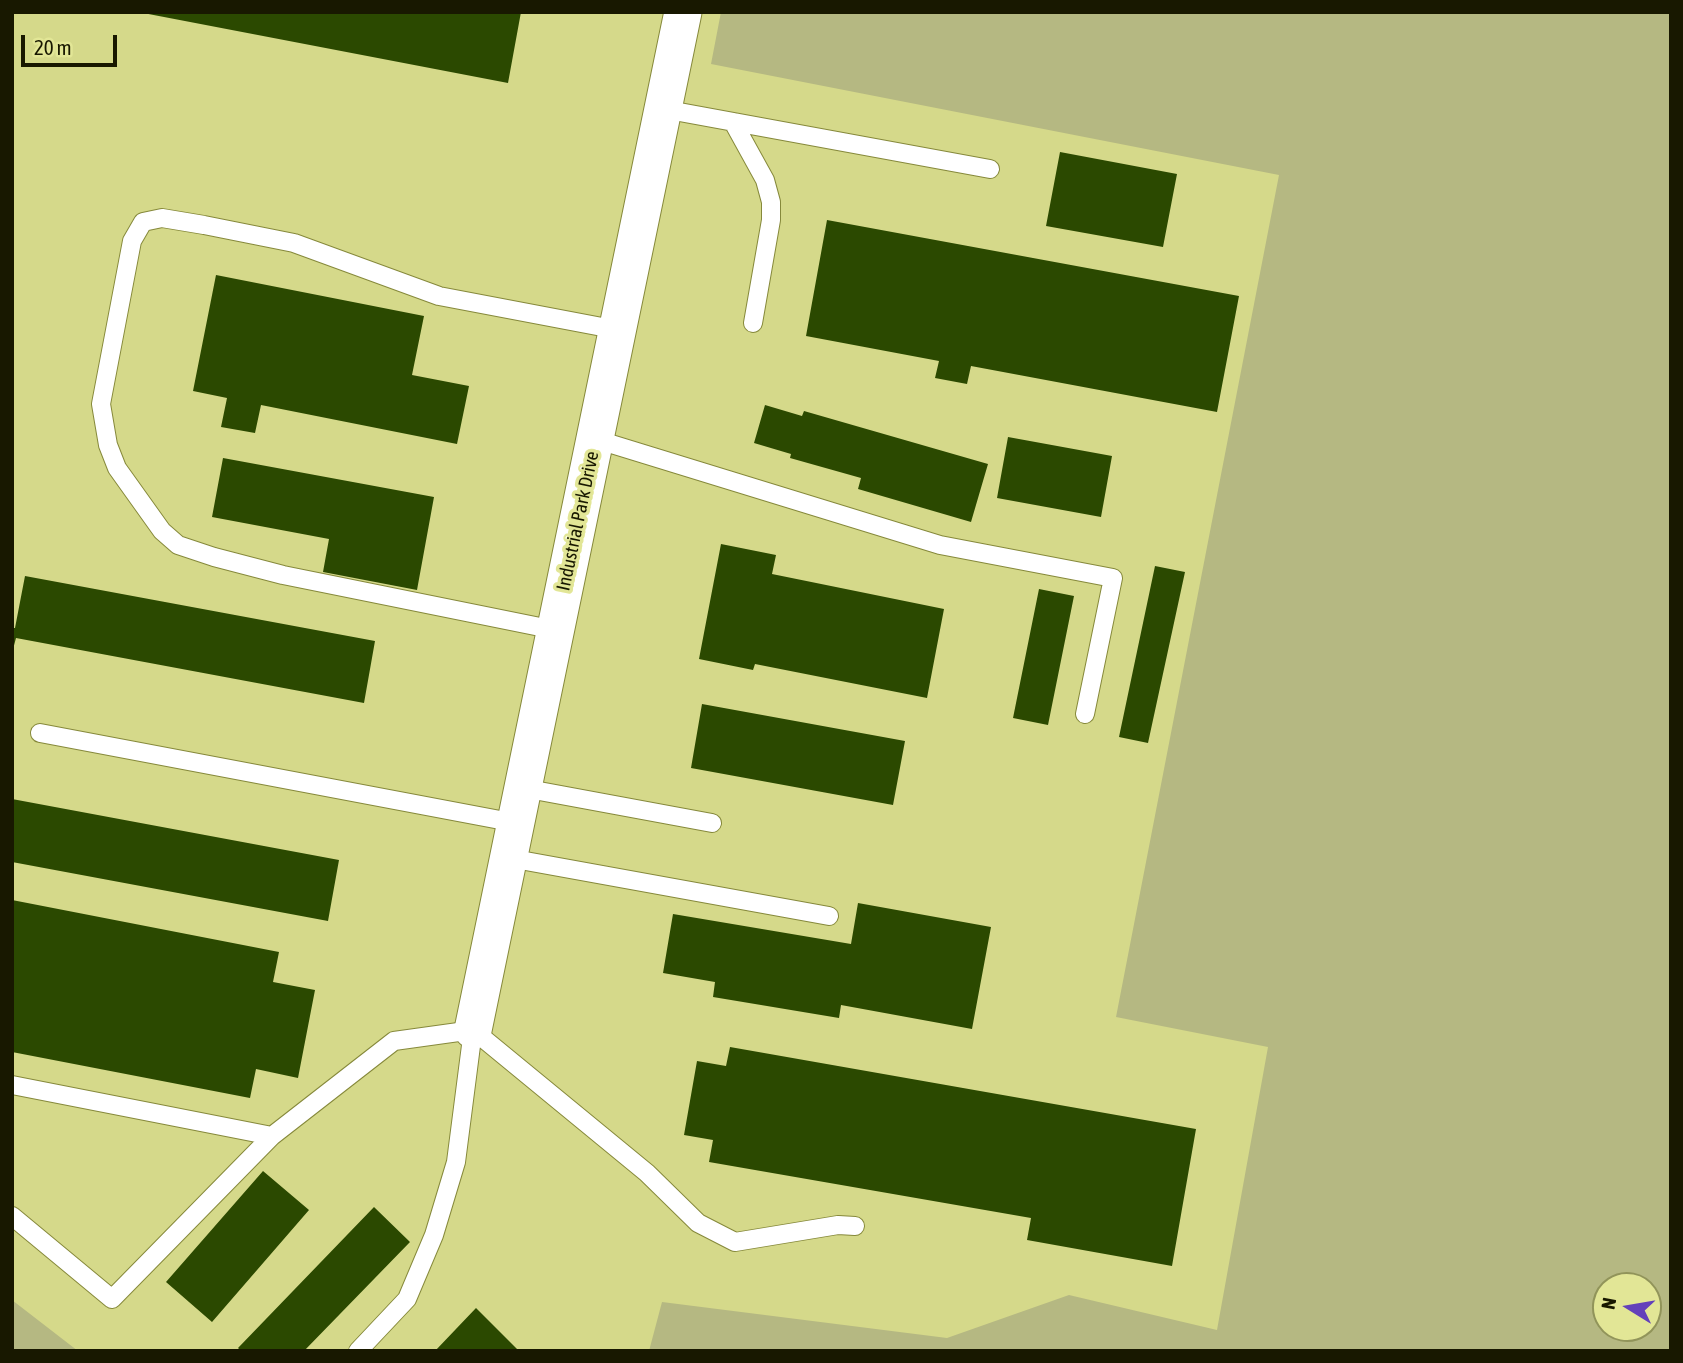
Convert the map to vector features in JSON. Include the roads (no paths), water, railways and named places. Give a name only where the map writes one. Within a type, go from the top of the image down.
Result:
[{"type":"street","name":"Industrial Park Drive","points":[[473,1030],[683,12]]},
{"type":"lane","points":[[663,109],[989,169]]},
{"type":"lane","points":[[733,122],[765,180],[771,202],[771,220],[753,323]]},
{"type":"lane","points":[[555,630],[284,575],[178,545],[162,531],[117,468],[108,445],[101,404],[132,241],[143,222],[162,218],[204,225],[294,243],[439,296],[618,330]]},
{"type":"lane","points":[[595,439],[940,545],[1113,578],[1085,714]]},
{"type":"lane","points":[[40,733],[513,840],[829,916]]},
{"type":"lane","points":[[523,788],[712,823]]},
{"type":"lane","points":[[358,1351],[407,1299],[434,1235],[456,1162],[473,1030]]},
{"type":"lane","points":[[12,1216],[112,1299],[272,1136],[394,1041],[473,1030],[647,1173],[698,1223],[736,1242],[838,1225],[855,1226]]},
{"type":"lane","points":[[12,1085],[272,1136]]}]
